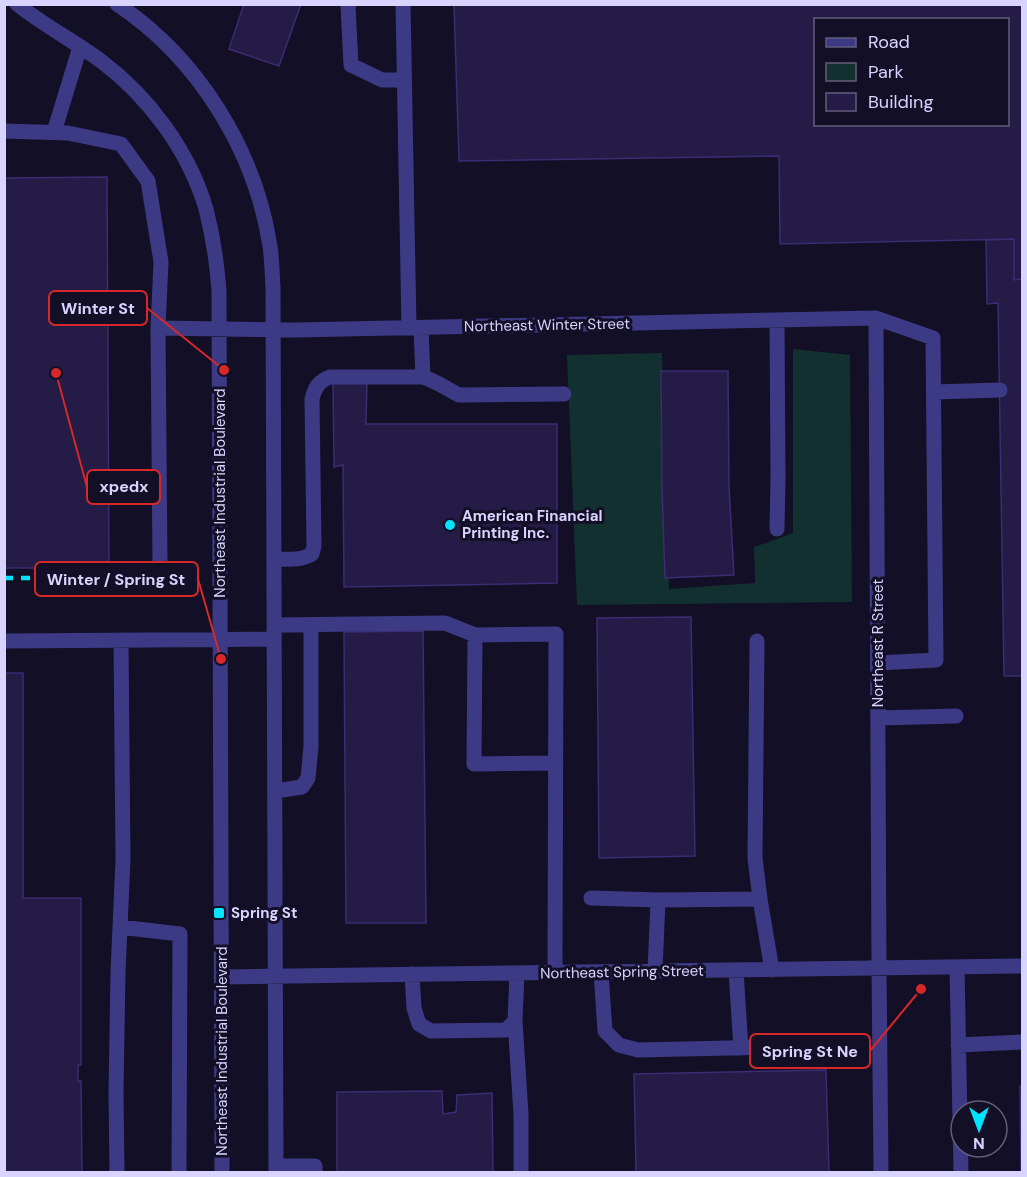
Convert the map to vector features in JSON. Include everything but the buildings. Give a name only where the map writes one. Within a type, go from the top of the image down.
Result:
[{"type":"street","name":"Northeast Industrial Boulevard","points":[[17,4],[34,18],[102,61],[148,105],[185,160],[205,207],[216,258],[219,291],[222,1173]]},
{"type":"street","points":[[117,4],[163,41],[213,100],[233,134],[249,169],[270,246],[273,287],[276,1169],[315,1166],[315,1173]]},
{"type":"street","points":[[349,4],[351,65],[382,80],[403,80]]},
{"type":"street","points":[[403,4],[403,80],[415,328],[423,377]]},
{"type":"street","points":[[54,132],[80,47]]},
{"type":"street","points":[[4,130],[68,133],[121,144],[148,181],[161,262],[158,328],[160,562]]},
{"type":"street","points":[[876,318],[933,338],[936,660],[878,663]]},
{"type":"street","name":"Northeast Winter Street","points":[[158,328],[273,331],[876,318]]},
{"type":"street","name":"Northeast R Street","points":[[876,318],[881,1173]]},
{"type":"street","points":[[777,320],[777,529]]},
{"type":"street","points":[[274,559],[300,559],[312,554],[314,546],[312,399],[314,389],[324,380],[330,377],[423,377],[434,380],[459,394],[564,394]]},
{"type":"street","points":[[934,392],[1000,390]]},
{"type":"street","points":[[4,641],[221,639],[274,632],[311,624],[446,623],[475,635],[556,634],[555,973]]},
{"type":"street","points":[[275,791],[302,787],[308,778],[311,624]]},
{"type":"street","points":[[475,635],[474,764],[556,763]]},
{"type":"street","points":[[117,1173],[118,972],[123,860],[121,640]]},
{"type":"street","points":[[758,641],[755,858],[772,970]]},
{"type":"street","points":[[878,718],[956,716]]},
{"type":"street","points":[[591,898],[760,899]]},
{"type":"street","points":[[655,971],[658,900]]},
{"type":"street","points":[[120,927],[180,934],[179,1173]]},
{"type":"street","name":"Northeast Spring Street","points":[[221,977],[1023,966]]},
{"type":"street","points":[[957,967],[961,1173]]},
{"type":"street","points":[[736,970],[741,1048]]},
{"type":"street","points":[[601,972],[605,1031],[619,1045],[639,1050],[821,1046]]},
{"type":"street","points":[[518,973],[515,1021],[521,1114],[521,1173]]},
{"type":"street","points":[[412,975],[414,1008],[419,1024],[431,1031],[506,1030],[515,1021]]},
{"type":"street","points":[[958,1045],[1023,1042]]},
{"type":"green space","points":[[793,349],[850,355],[852,602],[577,605],[567,355],[662,353],[669,589],[755,583],[754,547],[793,533]]},
{"type":"railway","points":[[4,578],[107,578]]},
{"type":"place","name":"Winter St","points":[[224,370]]},
{"type":"place","name":"xpedx","points":[[56,373]]},
{"type":"place","name":"American Financial Printing Inc.","points":[[450,525]]},
{"type":"place","name":"Winter / Spring St","points":[[221,659]]},
{"type":"place","name":"Spring St","points":[[219,913]]},
{"type":"place","name":"Spring St Ne","points":[[921,989]]}]
